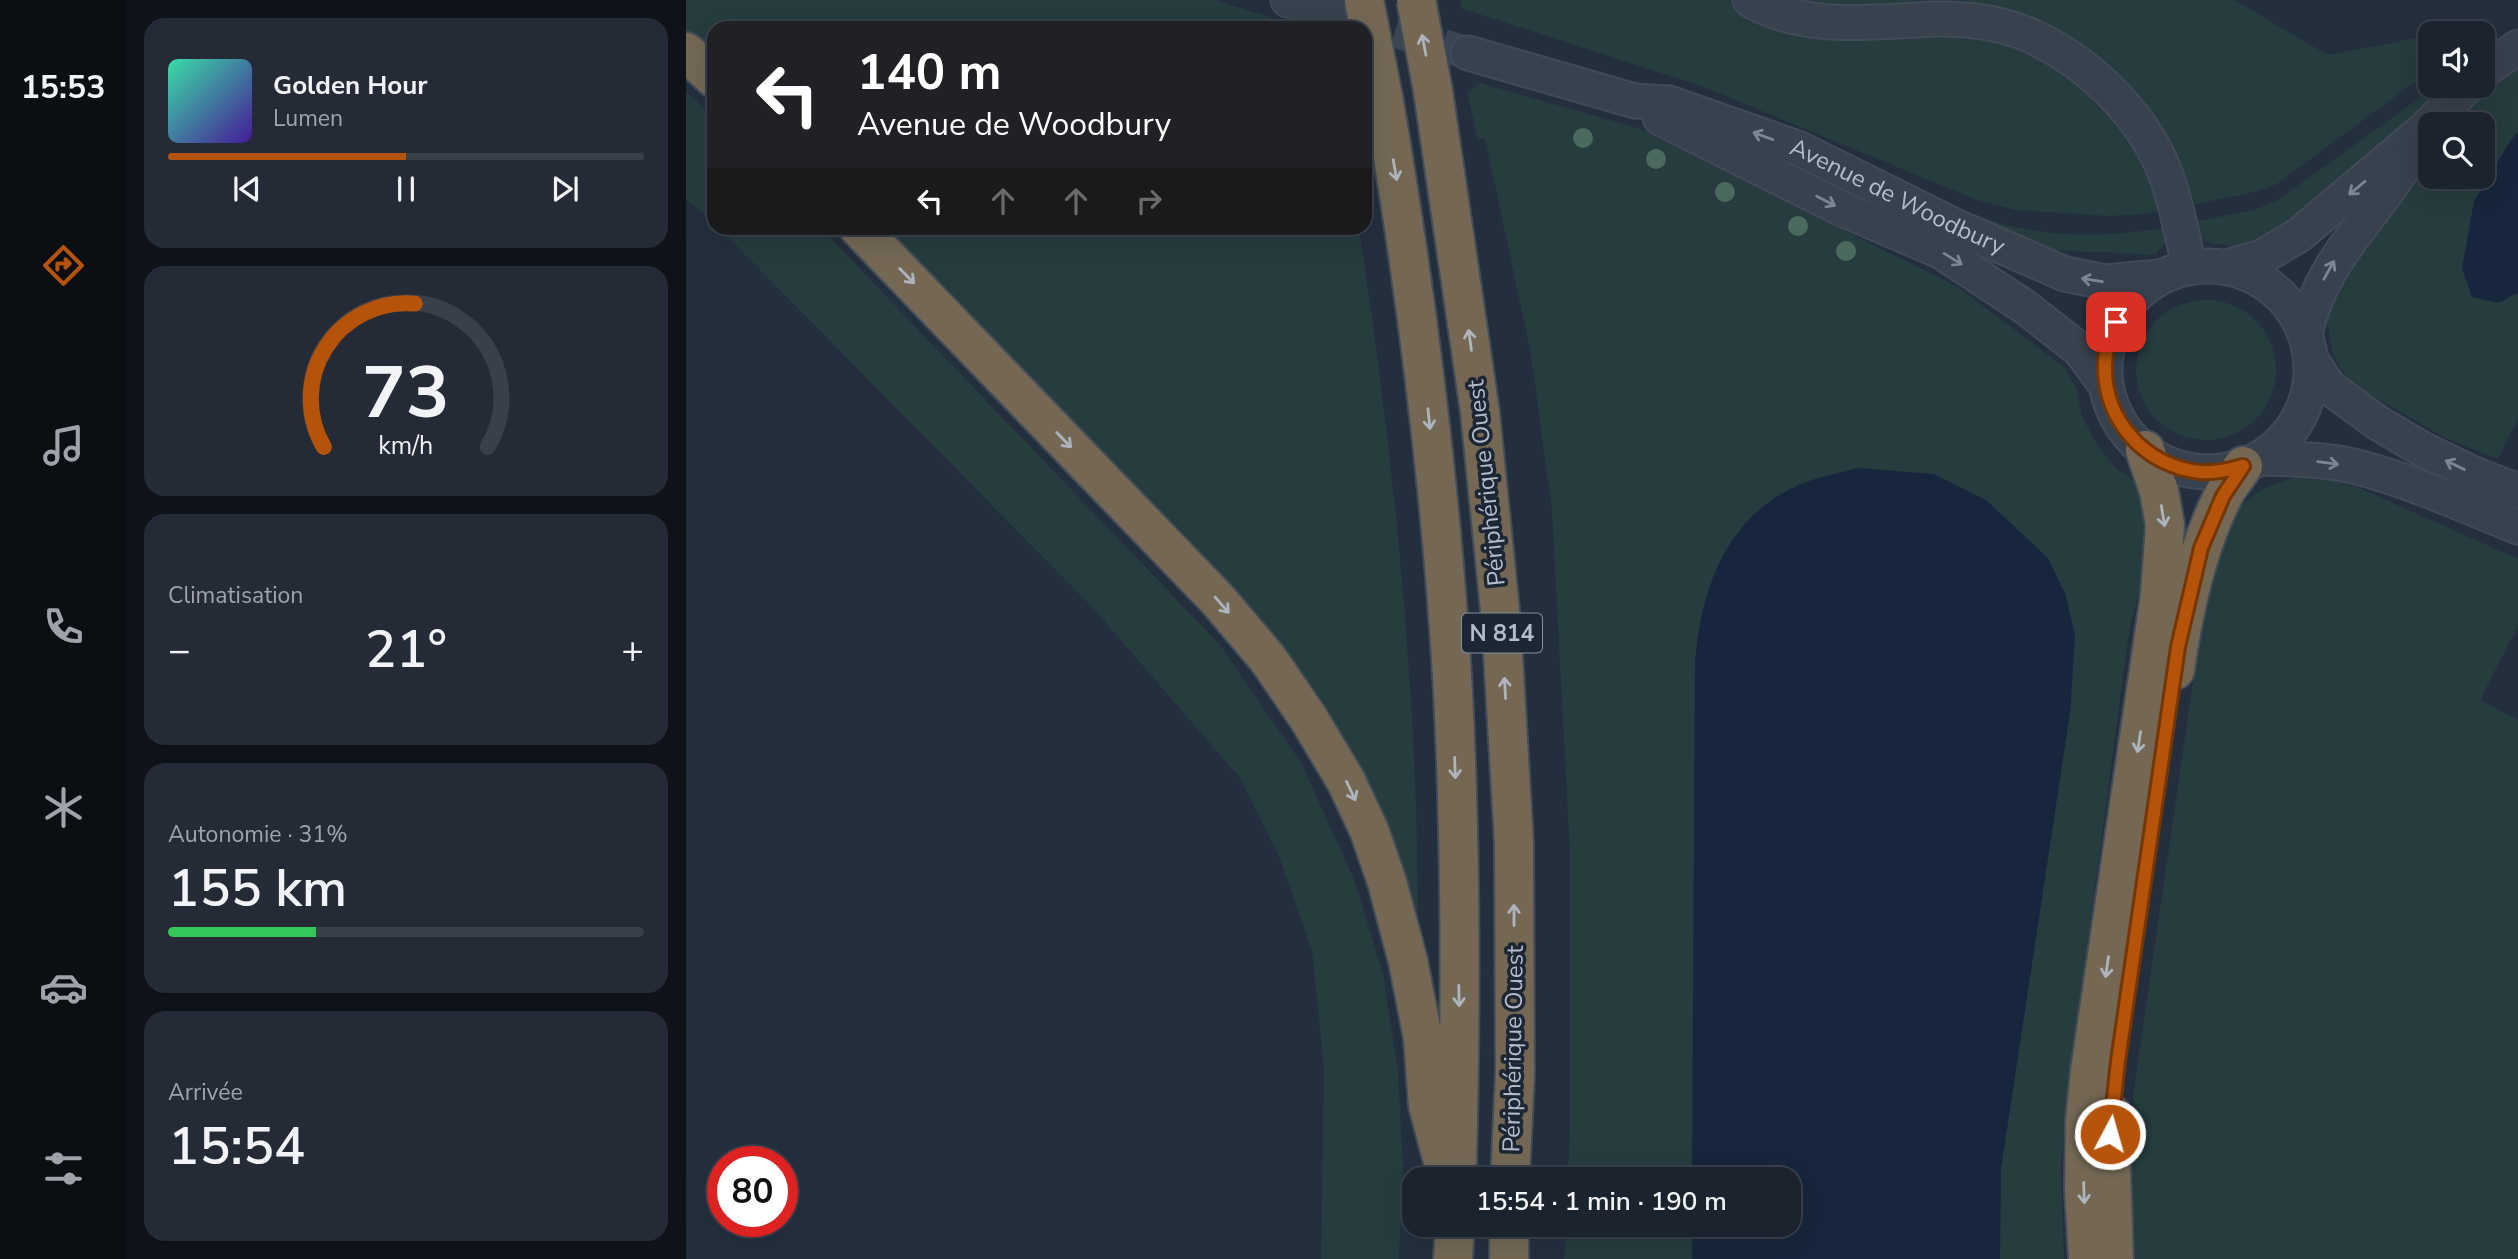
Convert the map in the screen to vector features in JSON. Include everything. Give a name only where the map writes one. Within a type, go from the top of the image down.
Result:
[{"type":"highway","name":"Périphérique Ouest","points":[[1416,0],[1433,91],[1480,412],[1501,620],[1514,843],[1515,1074],[1511,1167]]},
{"type":"highway","points":[[686,52],[707,72]]},
{"type":"highway","name":"Périphérique Ouest","points":[[1372,69],[1384,102],[1404,218],[1441,539],[1452,679],[1460,1015],[1457,1167]]},
{"type":"highway","points":[[866,235],[1218,600],[1268,659],[1309,719],[1346,781],[1369,830],[1387,882],[1408,961],[1423,1038],[1428,1105],[1445,1167]]},
{"type":"highway","points":[[2088,1259],[2084,1190],[2085,1120],[2090,1071],[2160,596],[2165,525],[2159,491],[2144,450]]},
{"type":"highway","points":[[2114,1259],[2110,1134],[2113,1104],[2178,647],[2201,548],[2223,496],[2252,462]]},
{"type":"highway","points":[[1454,1259],[1455,1237]]},
{"type":"highway","points":[[1509,1237],[1509,1259]]},
{"type":"street","points":[[1288,0],[1349,7]]},
{"type":"street","points":[[1750,0],[1807,20],[1865,24],[1919,19],[1974,20],[2026,33],[2075,61],[2115,97],[2136,122],[2163,167],[2175,198],[2175,272]]},
{"type":"street","points":[[2495,63],[2518,47]]},
{"type":"street","name":"Avenue de Woodbury","points":[[1468,53],[1635,102],[1669,103],[1800,149],[1957,227],[2065,274],[2105,282],[2226,267],[2247,273],[2266,283],[2283,297],[2296,314],[2308,347],[2330,388],[2378,423],[2422,449],[2518,491]]},
{"type":"street","points":[[2442,112],[2455,98]]},
{"type":"street","name":"Avenue de Woodbury","points":[[1635,102],[1660,118],[1842,209],[1940,250],[2025,307],[2080,350],[2105,384]]},
{"type":"street","points":[[2226,267],[2262,257],[2281,247],[2330,211],[2418,135]]},
{"type":"street","points":[[2252,462],[2289,433],[2300,416],[2311,380],[2308,347],[2311,310],[2319,288],[2333,262],[2402,169],[2418,142]]},
{"type":"street","name":"Avenue de Woodbury","points":[[2175,272],[2143,289],[2127,304],[2108,342],[2105,384],[2110,403],[2118,421],[2144,450],[2172,465],[2202,472],[2222,471],[2252,462],[2307,460],[2356,467],[2518,527]]},
{"type":"green space","points":[[686,0],[1214,0],[1282,21],[707,21],[707,52],[686,33]]},
{"type":"green space","points":[[1460,0],[2234,0],[2328,55],[2418,38],[2418,80],[2277,184],[2258,191],[2142,214],[2109,216],[2015,210],[1977,200],[1704,87],[1461,8]]},
{"type":"green space","points":[[2518,68],[2518,418],[2498,459],[2447,439],[2351,383],[2334,358],[2327,322],[2333,282],[2418,171],[2418,189],[2495,189],[2495,112],[2466,112],[2479,98],[2495,98],[2495,86]]},
{"type":"green space","points":[[1480,83],[1641,129],[1958,287],[2065,368],[2077,390],[2082,416],[2097,445],[2116,468],[2132,479],[2141,491],[2149,521],[2147,562],[2130,626],[2070,1074],[2061,1165],[2064,1259],[1564,1259],[1565,1237],[1801,1237],[1801,1167],[1568,1167],[1570,852],[1552,510],[1531,354],[1485,138],[1478,139],[1467,93]]},
{"type":"green space","points":[[686,92],[707,110],[707,217],[686,199]]},
{"type":"green space","points":[[2419,98],[2431,98],[2403,128],[2311,214],[2250,247],[2214,244],[2195,236],[2191,223],[2256,209],[2278,200]]},
{"type":"green space","points":[[1967,211],[2008,226],[2052,233],[2111,234],[2168,227],[2166,242],[2155,255],[2033,249],[1963,219]]},
{"type":"green space","points":[[726,235],[828,235],[1220,645],[1302,764],[1355,882],[1383,974],[1398,1071],[1403,1166],[1399,1259],[1321,1259],[1324,1067],[1312,951],[1279,856],[1240,778],[1093,608]]},
{"type":"green space","points":[[880,235],[1360,235],[1383,402],[1402,576],[1414,752],[1418,928],[1343,754]]},
{"type":"green space","points":[[2206,300],[2233,305],[2256,320],[2271,343],[2276,370],[2271,397],[2256,420],[2233,435],[2206,440],[2179,435],[2156,420],[2141,397],[2136,370],[2141,343],[2156,320],[2179,305]]},
{"type":"green space","points":[[2306,473],[2357,487],[2518,559],[2518,625],[2480,700],[2518,720],[2518,1259],[2129,1259],[2126,1202],[2134,1089],[2211,558],[2230,513],[2262,489]]},
{"type":"water","points":[[2518,132],[2518,293],[2498,303],[2472,297],[2462,269],[2474,201],[2481,189],[2495,189],[2495,166]]},
{"type":"water","points":[[1857,468],[1934,474],[1986,500],[2048,558],[2066,596],[2075,636],[2070,713],[2001,1169],[2000,1259],[1692,1259],[1692,1237],[1801,1237],[1801,1167],[1692,1167],[1695,663],[1698,634],[1712,580],[1738,532],[1757,512],[1779,495],[1818,478]]},
{"type":"tunnel","points":[[1347,17],[1360,21]]},
{"type":"tunnel","points":[[1372,24],[1468,53]]},
{"type":"route","points":[[2110,1134],[2118,1061],[2178,647],[2201,548],[2223,496],[2243,466],[2202,472],[2181,468],[2162,461],[2130,437],[2118,421],[2105,384],[2108,342],[2116,322]]}]
